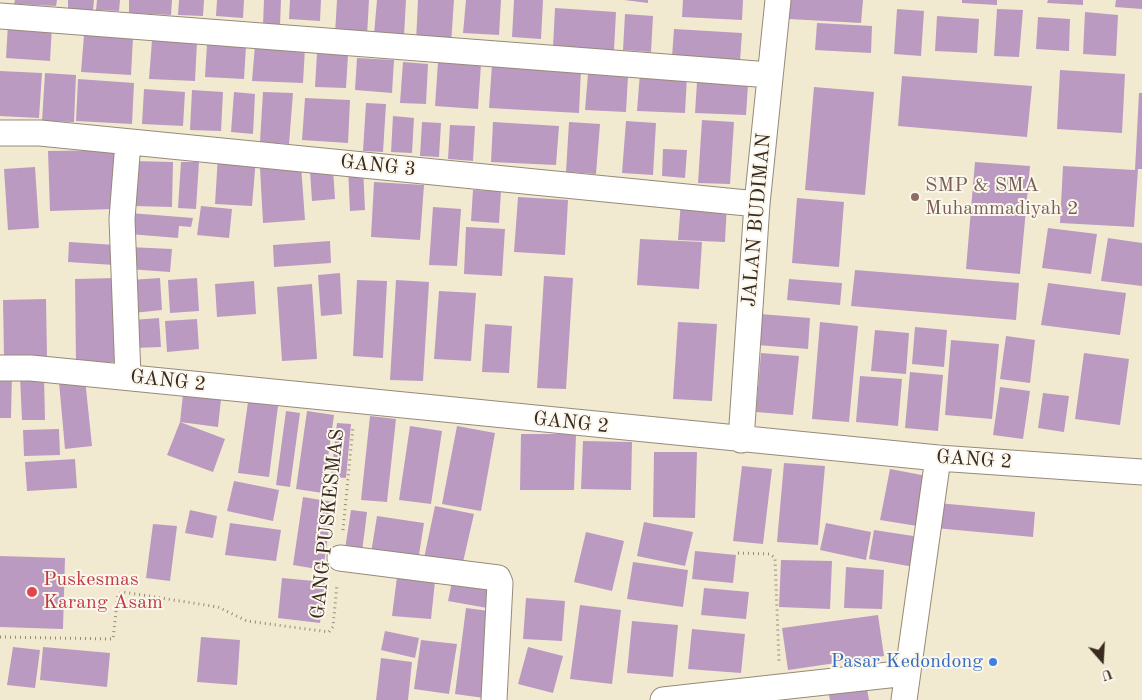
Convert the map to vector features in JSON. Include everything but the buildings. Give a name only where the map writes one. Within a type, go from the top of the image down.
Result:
[{"type":"street","name":"JALAN BUDIMAN","points":[[741,440],[757,204],[778,0]]},
{"type":"street","points":[[0,16],[770,75]]},
{"type":"street","name":"GANG 3","points":[[0,132],[128,142],[757,204]]},
{"type":"street","points":[[128,142],[122,219],[128,377]]},
{"type":"street","name":"GANG 2","points":[[0,368],[31,368],[128,377],[741,440],[938,458],[1142,472]]},
{"type":"street","points":[[904,700],[938,458]]},
{"type":"street","points":[[340,558],[498,578],[500,583],[494,700]]},
{"type":"street","points":[[663,700],[907,673]]},
{"type":"path","name":"GANG PUSKESMAS","points":[[0,637],[112,640],[115,638],[118,594],[122,592],[218,608],[246,621],[329,632],[333,627],[356,401]]},
{"type":"path","points":[[738,553],[770,554],[775,558],[780,686]]},
{"type":"place","name":"SMP & SMA Muhammadiyah 2","points":[[915,197]]},
{"type":"place","name":"Puskesmas Karang Asam","points":[[32,592]]},
{"type":"place","name":"Pasar Kedondong","points":[[993,662]]}]
